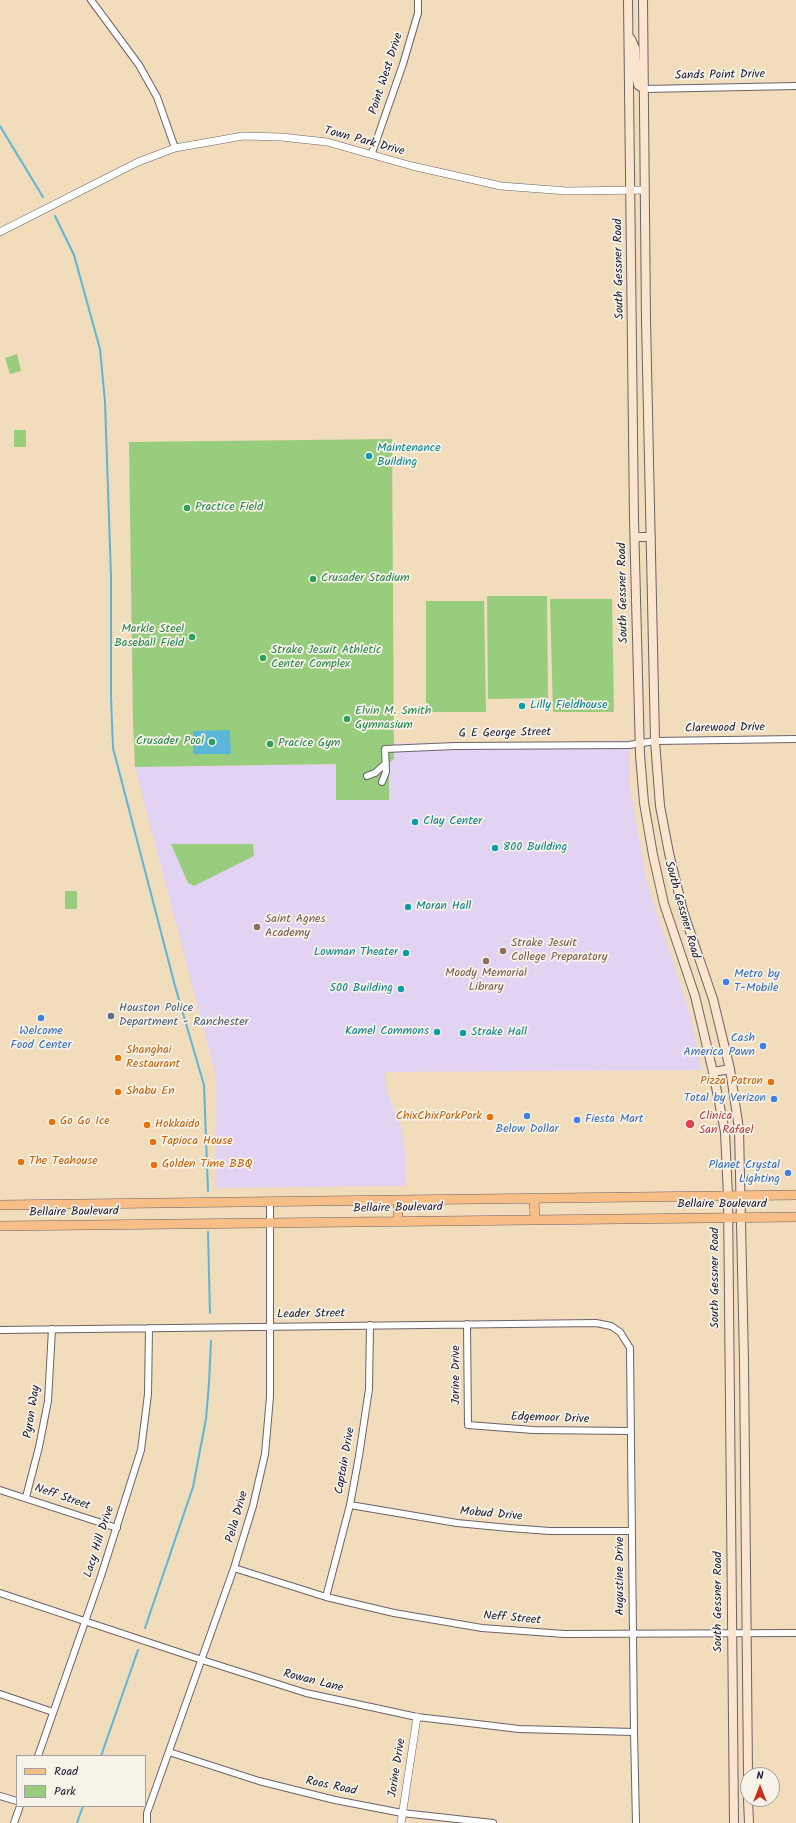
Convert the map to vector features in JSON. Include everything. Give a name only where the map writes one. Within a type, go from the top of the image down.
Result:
[{"type":"main road","name":"South Gessner Road","points":[[628,0],[635,537],[640,743],[644,803],[656,869],[664,904],[695,996],[713,1072],[725,1132],[728,1196],[728,1362],[734,1823]]},
{"type":"main road","name":"South Gessner Road","points":[[643,0],[644,190],[655,741],[660,806],[669,853],[683,911],[713,999],[730,1069],[739,1129],[744,1361],[748,1767]]},
{"type":"main road","points":[[629,35],[635,48],[636,76],[638,85],[644,89]]},
{"type":"main road","points":[[633,347],[647,347]]},
{"type":"main road","points":[[634,444],[649,444]]},
{"type":"main road","points":[[635,537],[651,537]]},
{"type":"main road","points":[[637,632],[652,632]]},
{"type":"main road","points":[[713,1072],[730,1069]]},
{"type":"main road","name":"Bellaire Boulevard","points":[[0,1205],[796,1196]]},
{"type":"main road","points":[[534,1199],[535,1219]]},
{"type":"main road","points":[[398,1200],[398,1221]]},
{"type":"main road","name":"Bellaire Boulevard","points":[[0,1226],[796,1217]]},
{"type":"main road","points":[[728,1362],[744,1361]]},
{"type":"main road","points":[[730,1491],[745,1491]]},
{"type":"main road","points":[[748,1807],[749,1823]]},
{"type":"street","points":[[91,0],[139,65],[156,97],[176,148]]},
{"type":"street","name":"Point West Drive","points":[[372,153],[403,64],[418,13],[418,0]]},
{"type":"street","name":"Sands Point Drive","points":[[644,89],[796,86]]},
{"type":"street","name":"Town Park Drive","points":[[0,232],[138,162],[176,148],[219,139],[262,136],[327,142],[372,153],[418,168],[501,186],[567,191],[644,190]]},
{"type":"street","name":"Clarewood Drive","points":[[640,743],[655,741],[796,739]]},
{"type":"street","name":"G E George Street","points":[[382,782],[386,772],[385,749],[428,746],[640,743]]},
{"type":"street","points":[[367,776],[375,773],[385,764]]},
{"type":"street","name":"Pella Drive","points":[[147,1823],[147,1813],[234,1568],[253,1506],[265,1454],[270,1397],[270,1202]]},
{"type":"street","name":"Leader Street","points":[[0,1330],[596,1323],[611,1326],[620,1332]]},
{"type":"street","name":"Jorine Drive","points":[[467,1324],[468,1425]]},
{"type":"street","name":"Captain Drive","points":[[326,1597],[350,1505],[359,1456],[368,1389],[370,1326]]},
{"type":"street","name":"Lacy Hill Drive","points":[[38,1755],[117,1528],[141,1450],[148,1394],[149,1328]]},
{"type":"street","name":"Pyron Way","points":[[26,1497],[39,1447],[48,1401],[52,1329]]},
{"type":"street","name":"Augustine Drive","points":[[620,1332],[630,1348],[632,1634],[636,1823]]},
{"type":"street","name":"Edgemoor Drive","points":[[468,1425],[533,1430],[631,1431]]},
{"type":"street","name":"Neff Street","points":[[0,1490],[26,1497],[117,1528]]},
{"type":"street","name":"Mobud Drive","points":[[350,1505],[410,1516],[480,1526],[550,1531],[632,1531]]},
{"type":"street","name":"Neff Street","points":[[234,1568],[326,1597],[394,1613],[482,1628],[564,1634],[796,1633]]},
{"type":"street","name":"Rowan Lane","points":[[0,1592],[202,1660],[306,1693],[417,1717],[519,1729],[634,1732]]},
{"type":"street","points":[[0,1694],[53,1712]]},
{"type":"street","name":"Jorine Drive","points":[[401,1823],[417,1717]]},
{"type":"street","name":"Roos Road","points":[[169,1752],[259,1781],[335,1800],[402,1813],[493,1823]]},
{"type":"street","points":[[0,1796],[16,1801]]},
{"type":"street","points":[[14,1823],[20,1807]]},
{"type":"shaded area","name":"Strake Jesuit College Preparatory","points":[[630,740],[630,786],[646,879],[691,1017],[702,1070],[385,1072],[387,1092],[401,1126],[405,1150],[406,1186],[216,1188],[215,1073],[135,767],[336,764],[337,800],[389,800],[389,768],[390,762],[394,759],[394,743],[512,745]]},
{"type":"green space","points":[[17,354],[21,371],[10,374],[5,358]]},
{"type":"green space","points":[[14,430],[26,430],[26,447],[14,447]]},
{"type":"green space","name":"Strake Jesuit Athletic Center Complex","points":[[392,439],[394,759],[390,762],[389,768],[389,800],[336,800],[336,764],[135,767],[129,442]]},
{"type":"green space","points":[[487,596],[547,596],[548,698],[488,699]]},
{"type":"green space","points":[[550,599],[612,599],[614,712],[553,712]]},
{"type":"green space","points":[[426,601],[484,601],[486,712],[426,712]]},
{"type":"green space","points":[[171,844],[253,844],[254,856],[194,886],[188,883]]},
{"type":"green space","points":[[65,891],[77,891],[77,909],[65,909]]},
{"type":"water","name":"Crusader Pool","points":[[230,730],[231,754],[193,754],[193,731]]},
{"type":"waterway","points":[[0,126],[43,197]]},
{"type":"waterway","points":[[55,216],[74,255],[100,349],[105,402],[111,576],[111,698],[113,748],[175,986],[204,1085],[208,1191]]},
{"type":"waterway","points":[[208,1232],[210,1313]]},
{"type":"waterway","points":[[145,1628],[193,1487],[206,1419],[211,1341]]},
{"type":"waterway","points":[[101,1755],[138,1650]]},
{"type":"waterway","points":[[77,1823],[83,1807]]},
{"type":"place","name":"Maintenance Building","points":[[369,456]]},
{"type":"place","name":"Practice Field","points":[[187,508]]},
{"type":"place","name":"Crusader Stadium","points":[[313,579]]},
{"type":"place","name":"Markle Steel Baseball Field","points":[[192,637]]},
{"type":"place","name":"Strake Jesuit Athletic Center Complex","points":[[263,658]]},
{"type":"place","name":"Lilly Fieldhouse","points":[[522,706]]},
{"type":"place","name":"Elvin M. Smith Gymnasium","points":[[347,719]]},
{"type":"place","name":"Crusader Pool","points":[[212,742]]},
{"type":"place","name":"Pracice Gym","points":[[270,744]]},
{"type":"place","name":"Clay Center","points":[[415,822]]},
{"type":"place","name":"800 Building","points":[[495,848]]},
{"type":"place","name":"Moran Hall","points":[[408,907]]},
{"type":"place","name":"Saint Agnes Academy","points":[[257,927]]},
{"type":"place","name":"Strake Jesuit College Preparatory","points":[[503,951]]},
{"type":"place","name":"Lowman Theater","points":[[406,953]]},
{"type":"place","name":"Moody Memorial Library","points":[[486,961]]},
{"type":"place","name":"Metro by T-Mobile","points":[[726,982]]},
{"type":"place","name":"500 Building","points":[[401,989]]},
{"type":"place","name":"Houston Police Department - Ranchester","points":[[111,1016]]},
{"type":"place","name":"Welcome Food Center","points":[[41,1018]]},
{"type":"place","name":"Kamel Commons","points":[[437,1032]]},
{"type":"place","name":"Strake Hall","points":[[463,1033]]},
{"type":"place","name":"Cash America Pawn","points":[[763,1046]]},
{"type":"place","name":"Shanghai Restaurant","points":[[118,1058]]},
{"type":"place","name":"Pizza Patron","points":[[771,1082]]},
{"type":"place","name":"Shabu En","points":[[118,1092]]},
{"type":"place","name":"Total by Verizon","points":[[774,1099]]},
{"type":"place","name":"Below Dollar","points":[[527,1116]]},
{"type":"place","name":"ChixChixPorkPork","points":[[490,1117]]},
{"type":"place","name":"Fiesta Mart","points":[[577,1120]]},
{"type":"place","name":"Go Go Ice","points":[[52,1122]]},
{"type":"place","name":"Clinica San Rafael","points":[[690,1124]]},
{"type":"place","name":"Hokkaido","points":[[147,1125]]},
{"type":"place","name":"Tapioca House","points":[[153,1142]]},
{"type":"place","name":"The Teahouse","points":[[21,1162]]},
{"type":"place","name":"Golden Time BBQ","points":[[154,1165]]},
{"type":"place","name":"Planet Crystal Lighting","points":[[788,1173]]}]
